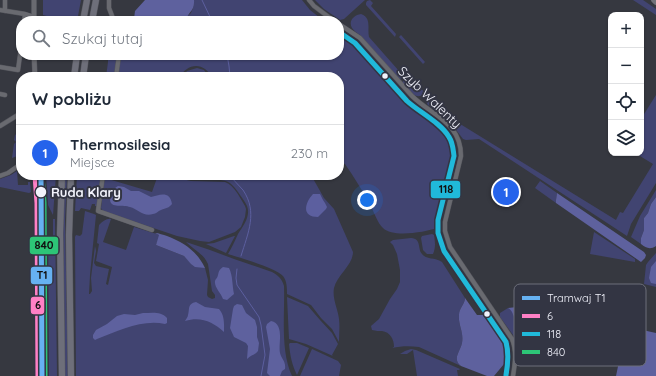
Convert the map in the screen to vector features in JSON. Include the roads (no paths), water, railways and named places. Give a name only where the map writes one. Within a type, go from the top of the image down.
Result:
[{"type":"main road","points":[[84,16],[87,0]]},
{"type":"main road","points":[[93,16],[96,0]]},
{"type":"main road","points":[[75,72],[76,60]]},
{"type":"main road","points":[[84,72],[85,60]]},
{"type":"main road","points":[[62,180],[60,222],[62,376]]},
{"type":"main road","points":[[71,180],[69,222],[71,376]]},
{"type":"main road","points":[[69,207],[74,180]]},
{"type":"street","points":[[4,0],[2,11],[25,14],[29,16]]},
{"type":"street","points":[[34,0],[34,16]]},
{"type":"street","points":[[108,0],[112,16]]},
{"type":"street","points":[[309,0],[314,6],[327,16]]},
{"type":"street","name":"Szyb Walenty","points":[[344,27],[360,38],[412,96],[419,103],[444,120],[458,138],[461,156],[445,222],[445,231],[450,247],[512,339],[514,348]]},
{"type":"street","points":[[0,67],[18,70],[19,60]]},
{"type":"street","points":[[34,60],[35,72]]},
{"type":"street","points":[[117,72],[118,60]]},
{"type":"street","points":[[0,126],[16,116]]},
{"type":"street","points":[[0,176],[16,167]]},
{"type":"street","points":[[35,180],[38,376]]},
{"type":"street","points":[[102,180],[98,211],[152,230]]},
{"type":"street","name":"Szyb Walenty","points":[[513,376],[514,366]]},
{"type":"waterway","points":[[202,0],[210,16]]},
{"type":"waterway","points":[[228,60],[230,72]]},
{"type":"waterway","points":[[234,180],[248,198],[251,214],[249,231],[241,256]]},
{"type":"waterway","points":[[237,269],[237,285],[259,317],[261,325],[265,355],[261,376]]},
{"type":"tram line","name":"T1","points":[[41,180],[42,376]]},
{"type":"place","name":"Ruda Klary","points":[[41,192]]},
{"type":"place","name":"Thermosilesia","points":[[506,192]]}]
